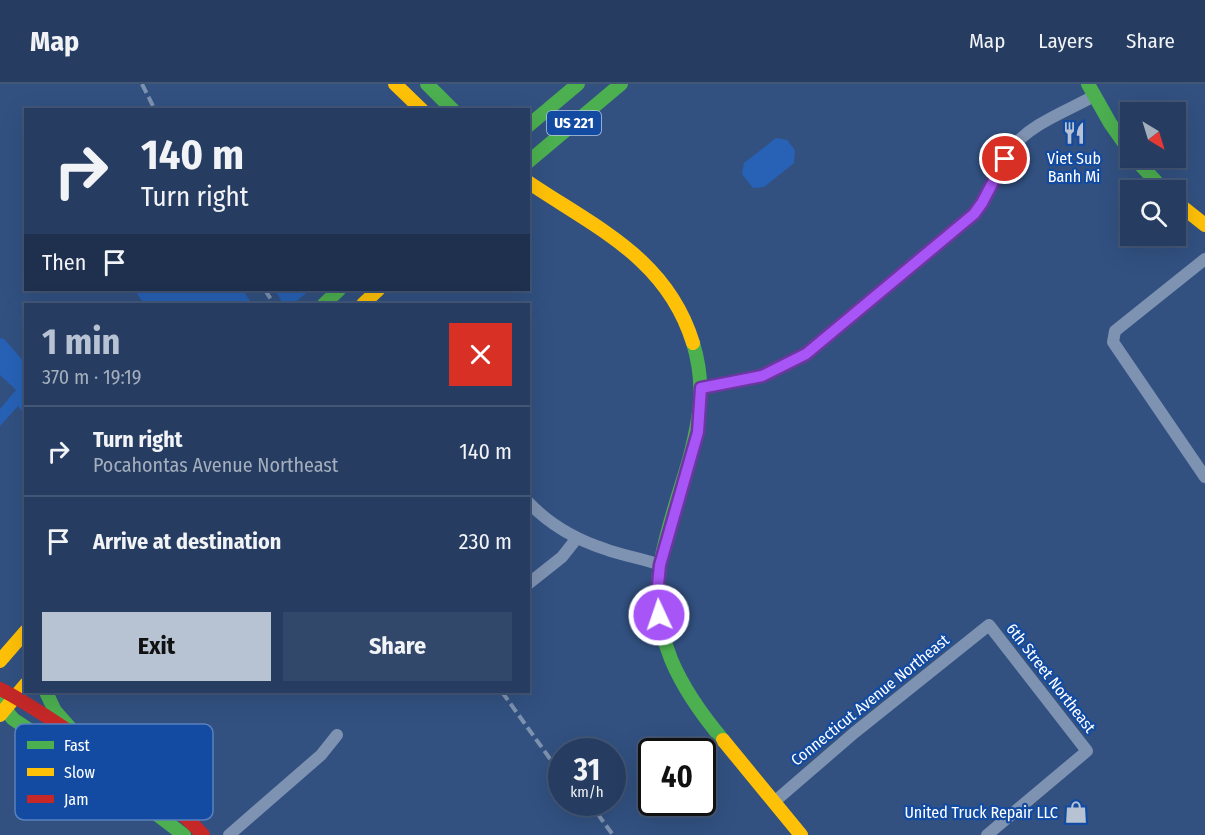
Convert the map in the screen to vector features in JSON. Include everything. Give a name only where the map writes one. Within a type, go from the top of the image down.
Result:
[{"type":"main road","points":[[395,84],[420,108]]},
{"type":"main road","points":[[427,84],[451,108]]},
{"type":"main road","name":"US 221","points":[[530,124],[578,84]]},
{"type":"main road","name":"US 221","points":[[530,160],[621,84]]},
{"type":"main road","points":[[1091,90],[1120,136]]},
{"type":"main road","points":[[1143,168],[1155,180]]},
{"type":"main road","points":[[530,183],[623,244],[657,275],[681,310],[690,332],[699,366],[701,388],[698,432],[660,565],[658,585],[660,625],[675,671],[708,722],[801,835]]},
{"type":"main road","points":[[1186,210],[1205,225]]},
{"type":"main road","points":[[325,303],[338,291]]},
{"type":"main road","points":[[364,303],[377,291]]},
{"type":"main road","points":[[0,661],[24,633]]},
{"type":"main road","points":[[21,724],[2,709],[24,686]]},
{"type":"main road","points":[[0,689],[16,696],[58,724]]},
{"type":"main road","points":[[46,693],[55,711],[67,724]]},
{"type":"main road","points":[[164,820],[184,835]]},
{"type":"main road","points":[[189,820],[203,835]]},
{"type":"street","points":[[701,388],[762,376],[806,354],[974,214],[1005,159],[1023,137],[1091,90]]},
{"type":"street","points":[[1205,259],[1115,331],[1113,337],[1113,342],[1129,368],[1205,477]]},
{"type":"street","points":[[530,504],[552,524],[577,538],[606,550],[638,556],[660,565]]},
{"type":"street","points":[[530,582],[562,557],[577,538]]},
{"type":"street","name":"Connecticut Avenue Northeast","points":[[774,802],[854,733],[989,625]]},
{"type":"street","name":"6th Street Northeast","points":[[987,835],[1088,751],[989,625]]},
{"type":"street","points":[[229,835],[321,755],[337,735]]},
{"type":"shaded area","points":[[776,138],[787,140],[795,150],[794,163],[764,187],[753,188],[742,174],[744,163]]},
{"type":"shaded area","points":[[141,291],[244,291],[251,303],[143,303],[137,294]]},
{"type":"shaded area","points":[[276,291],[309,291],[294,303],[282,303]]},
{"type":"shaded area","points":[[0,338],[4,339],[24,362],[24,412],[23,413],[18,406],[0,426],[0,409],[16,390],[0,375]]},
{"type":"railway","points":[[142,84],[154,108]]},
{"type":"railway","points":[[266,291],[273,303]]},
{"type":"railway","points":[[503,693],[548,756]]},
{"type":"railway","points":[[599,816],[613,835]]},
{"type":"traffic: fast","points":[[427,84],[451,108]]},
{"type":"traffic: fast","points":[[530,124],[578,84]]},
{"type":"traffic: fast","points":[[530,160],[621,84]]},
{"type":"traffic: fast","points":[[1088,84],[1120,137]]},
{"type":"traffic: fast","points":[[1143,168],[1155,180]]},
{"type":"traffic: fast","points":[[325,303],[338,291]]},
{"type":"traffic: fast","points":[[693,343],[699,373],[699,416],[660,566],[659,615],[671,660],[681,681],[723,740]]},
{"type":"traffic: fast","points":[[46,693],[55,711],[67,724]]},
{"type":"traffic: fast","points":[[0,703],[13,719],[21,724]]},
{"type":"traffic: fast","points":[[164,820],[184,835]]},
{"type":"traffic: slow","points":[[395,84],[420,108]]},
{"type":"traffic: slow","points":[[530,183],[603,231],[647,267],[666,288],[681,314],[693,343]]},
{"type":"traffic: slow","points":[[1186,210],[1205,225]]},
{"type":"traffic: slow","points":[[364,303],[377,291]]},
{"type":"traffic: slow","points":[[0,661],[24,633]]},
{"type":"traffic: slow","points":[[0,715],[24,686]]},
{"type":"traffic: slow","points":[[723,740],[801,835]]},
{"type":"traffic: jam","points":[[0,689],[58,724]]},
{"type":"traffic: jam","points":[[188,820],[203,835]]},
{"type":"place","name":"Viet Sub Banh Mi","points":[[1074,133]]},
{"type":"place","name":"United Truck Repair LLC","points":[[1076,812]]},
{"type":"route","points":[[659,615],[660,565],[698,432],[702,400],[701,388],[762,376],[806,354],[964,224],[982,203],[1005,159]]}]
